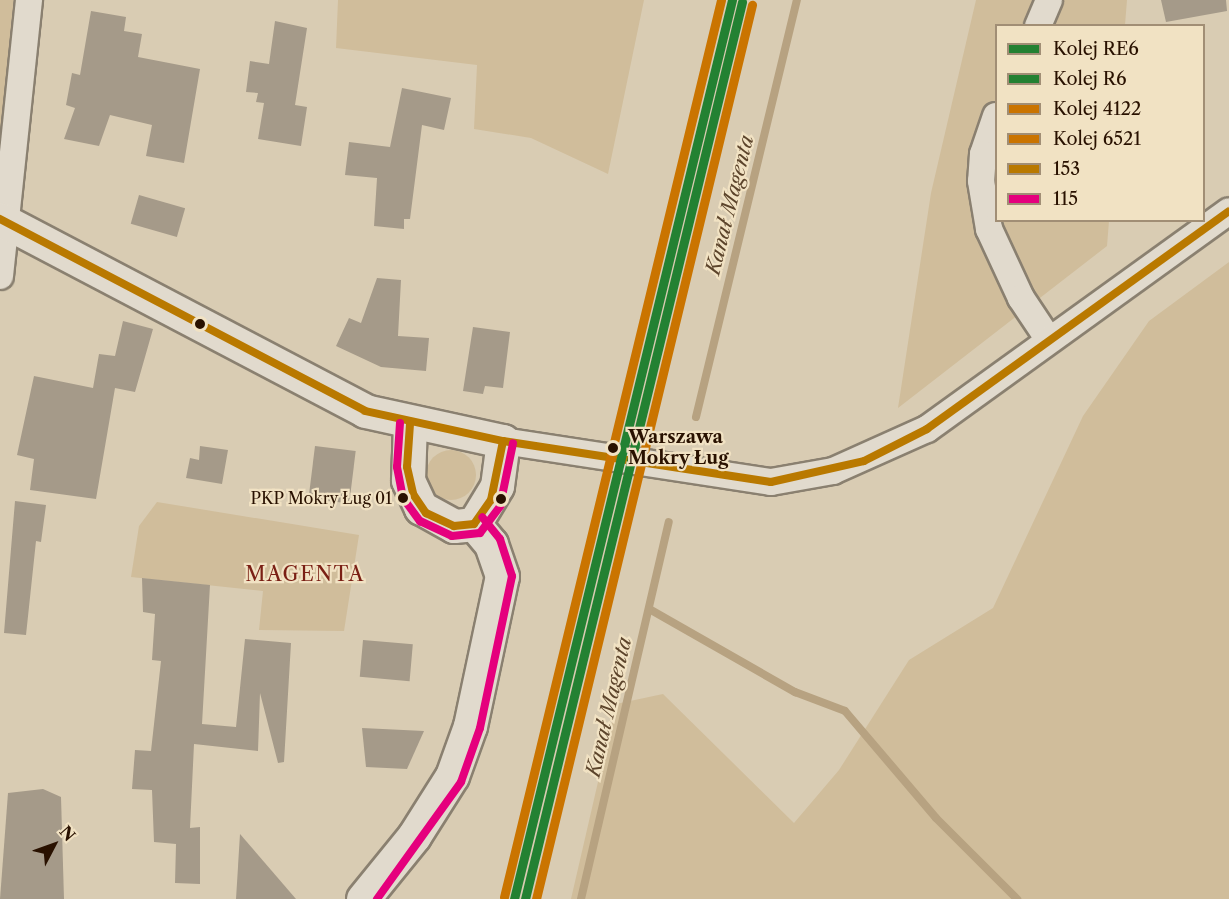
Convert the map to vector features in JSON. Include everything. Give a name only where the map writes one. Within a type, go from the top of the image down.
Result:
[{"type":"street","points":[[0,276],[2,220],[29,0]]},
{"type":"street","points":[[1039,24],[1049,0]]},
{"type":"street","points":[[995,119],[983,154],[981,181],[989,229],[1021,298],[1049,340]]},
{"type":"street","points":[[2,220],[334,395],[410,424],[613,459],[771,482],[833,471],[927,429],[1229,211]]},
{"type":"street","points":[[410,424],[408,480],[421,508],[454,526],[474,524]]},
{"type":"street","points":[[474,524],[497,486],[503,441]]},
{"type":"street","points":[[363,899],[414,836],[452,776],[470,726],[502,576],[491,544],[474,524]]},
{"type":"shaded area","points":[[0,0],[19,0],[0,183]]},
{"type":"shaded area","points":[[338,0],[644,0],[608,174],[531,138],[474,129],[477,65],[336,48]]},
{"type":"shaded area","points":[[976,0],[1127,0],[1125,24],[995,24],[995,222],[1109,222],[1107,246],[898,408],[931,193]]},
{"type":"shaded area","points":[[1229,262],[1229,899],[571,899],[616,704],[663,694],[794,823],[839,770],[909,660],[993,608],[1083,416],[1149,321]]},
{"type":"shaded area","points":[[446,450],[456,450],[469,457],[476,470],[476,480],[469,493],[456,500],[446,500],[437,496],[430,489],[426,480],[426,470],[430,461],[437,454]]},
{"type":"shaded area","points":[[157,502],[359,535],[344,631],[259,630],[263,591],[131,577],[139,526]]},
{"type":"building","points":[[1161,0],[1226,0],[1227,11],[1166,22]]},
{"type":"building","points":[[91,11],[126,17],[124,31],[142,34],[138,57],[200,69],[184,163],[146,156],[152,125],[110,115],[99,146],[64,139],[75,108],[66,105],[72,73],[80,75]]},
{"type":"building","points":[[275,21],[307,28],[295,105],[307,107],[301,146],[258,139],[264,103],[256,102],[258,93],[246,92],[250,61],[269,64]]},
{"type":"building","points":[[402,88],[451,98],[444,130],[422,125],[410,219],[404,219],[404,229],[374,226],[377,178],[345,175],[349,142],[390,147]]},
{"type":"building","points":[[139,195],[185,208],[177,237],[131,224]]},
{"type":"building","points":[[377,278],[401,280],[398,336],[429,338],[426,371],[381,367],[336,346],[349,318],[361,323]]},
{"type":"building","points":[[123,321],[153,329],[135,392],[115,388],[96,499],[30,490],[34,459],[17,455],[34,376],[93,388],[99,354],[115,356]]},
{"type":"building","points":[[473,327],[510,332],[503,388],[485,386],[483,394],[463,391]]},
{"type":"building","points":[[200,446],[228,450],[222,484],[186,478],[190,458],[199,460]]},
{"type":"building","points":[[315,446],[356,451],[349,504],[309,499]]},
{"type":"building","points":[[15,501],[46,505],[41,542],[36,541],[26,635],[4,633]]},
{"type":"building","points":[[142,578],[210,585],[202,724],[236,727],[245,639],[291,643],[284,762],[278,763],[260,693],[258,751],[194,744],[190,828],[200,827],[200,884],[175,883],[176,844],[154,842],[152,790],[132,789],[135,750],[151,751],[161,661],[152,660],[155,614],[143,612]]},
{"type":"building","points":[[363,640],[413,644],[410,681],[360,677]]},
{"type":"building","points":[[362,728],[424,731],[407,769],[366,767]]},
{"type":"building","points":[[43,789],[61,797],[64,899],[0,899],[8,793]]},
{"type":"building","points":[[240,834],[296,899],[236,899]]},
{"type":"waterway","name":"Kanał Magenta","points":[[696,417],[797,0]]},
{"type":"waterway","name":"Kanał Magenta","points":[[581,899],[669,522]]},
{"type":"waterway","points":[[651,610],[795,692],[845,711],[936,818],[1017,899]]},
{"type":"rail line","name":"4122","points":[[504,897],[721,0]]},
{"type":"rail line","name":"RE6","points":[[514,899],[732,0]]},
{"type":"rail line","name":"R6","points":[[525,899],[742,2]]},
{"type":"rail line","name":"6521","points":[[536,899],[752,5]]},
{"type":"transit line","name":"153","points":[[0,219],[365,411],[503,441],[771,482],[864,461],[927,429],[1229,211]]},
{"type":"transit line","name":"115","points":[[400,423],[397,467],[403,498],[420,521],[452,536],[480,533],[500,506],[513,443]]},
{"type":"transit line","name":"153","points":[[410,424],[407,467],[413,494],[426,513],[454,526],[474,524],[491,500],[503,441]]},
{"type":"transit line","name":"115","points":[[377,899],[461,782],[480,728],[512,576],[500,539],[482,517]]},
{"type":"place","name":"Warszawa Mokry Ług","points":[[613,448]]},
{"type":"place","name":"PKP Mokry Ług 01","points":[[403,498]]},
{"type":"district","name":"MAGENTA","points":[[305,574]]}]
